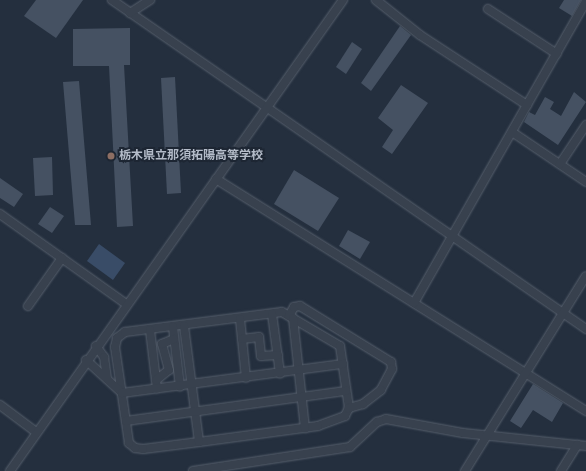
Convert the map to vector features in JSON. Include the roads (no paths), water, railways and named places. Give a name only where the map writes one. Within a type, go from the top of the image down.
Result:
[{"type":"street","points":[[112,0],[451,238],[586,329]]},
{"type":"street","points":[[130,13],[150,0]]},
{"type":"street","points":[[10,471],[86,360],[343,0]]},
{"type":"street","points":[[376,0],[420,35],[527,105]]},
{"type":"street","points":[[414,303],[586,2]]},
{"type":"street","points":[[488,10],[557,54]]},
{"type":"street","points":[[560,164],[586,125]]},
{"type":"street","points":[[512,132],[586,182]]},
{"type":"street","points":[[216,179],[586,411]]},
{"type":"street","points":[[0,214],[126,304]]},
{"type":"street","points":[[28,306],[62,258]]},
{"type":"street","points":[[465,471],[524,373],[586,276]]},
{"type":"street","points":[[305,428],[291,317],[294,307],[300,306],[391,362],[392,370],[381,390],[364,404],[349,408]]},
{"type":"street","points":[[282,312],[291,317],[340,346],[349,408],[345,416],[333,424],[199,442],[135,448],[129,443],[115,346],[118,338],[125,332],[240,319],[282,312]]},
{"type":"street","points":[[272,314],[280,373]]},
{"type":"street","points":[[240,319],[246,378]]},
{"type":"street","points":[[184,326],[199,442]]},
{"type":"street","points":[[173,327],[180,386]]},
{"type":"street","points":[[150,330],[157,389]]},
{"type":"street","points":[[242,339],[259,337],[261,356],[278,355]]},
{"type":"street","points":[[156,380],[169,370],[162,344],[174,339]]},
{"type":"street","points":[[96,346],[104,357],[107,379]]},
{"type":"street","points":[[86,360],[122,393],[246,378],[342,364]]},
{"type":"street","points":[[126,421],[346,391]]},
{"type":"street","points":[[0,405],[36,432]]},
{"type":"street","points":[[193,471],[209,470],[350,447],[377,422],[386,419],[487,436],[586,446]]},
{"type":"street","points":[[561,471],[576,445]]},
{"type":"water","points":[[99,244],[125,263],[113,280],[87,261]]},
{"type":"place","name":"栃木県立那須拓陽高等学校","points":[[111,156]]}]
